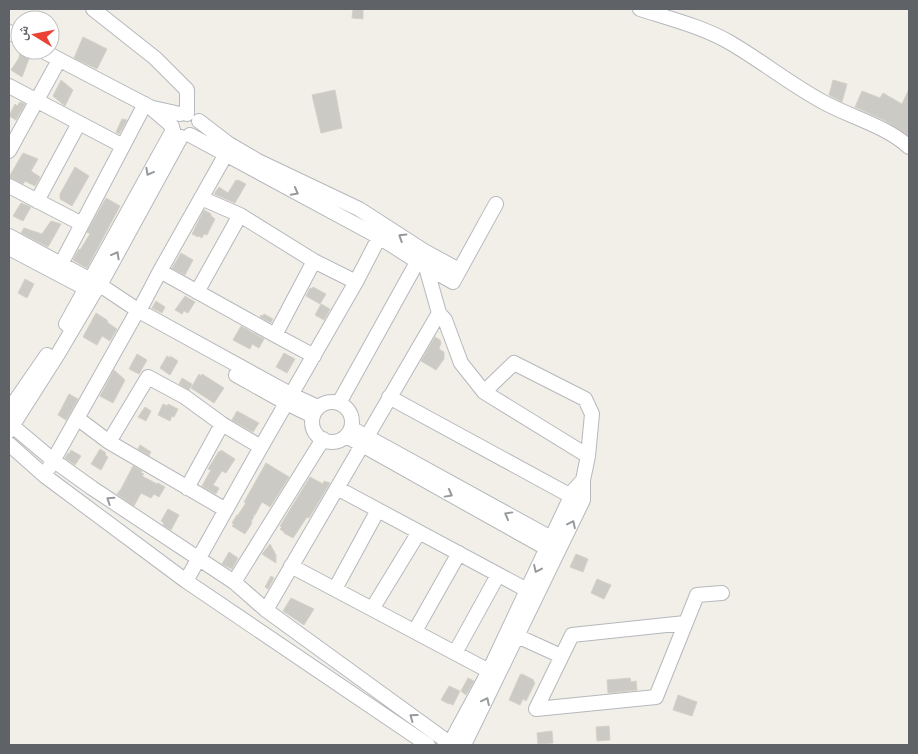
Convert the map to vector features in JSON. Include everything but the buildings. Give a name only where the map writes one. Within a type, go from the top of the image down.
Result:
[{"type":"street","points":[[93,9],[155,58],[188,90],[189,116],[193,133],[179,132]]},
{"type":"street","points":[[640,9],[686,23],[728,41],[782,78],[826,103],[902,140],[909,147]]},
{"type":"street","points":[[9,151],[59,60],[147,106],[179,132],[258,161],[359,210],[382,232],[422,260],[456,276],[496,204]]},
{"type":"street","points":[[9,86],[123,146]]},
{"type":"street","points":[[147,106],[189,116],[228,149]]},
{"type":"street","points":[[61,264],[123,146],[147,106]]},
{"type":"street","points":[[179,132],[174,119],[189,116]]},
{"type":"street","points":[[37,201],[79,123]]},
{"type":"street","points":[[179,132],[92,287],[58,354],[10,427],[92,488],[199,558],[239,587],[270,614],[451,745],[489,671],[513,632],[583,500],[583,480],[588,456],[592,414],[585,399],[514,363],[484,392]]},
{"type":"street","points":[[45,476],[228,149]]},
{"type":"street","points":[[9,186],[82,224]]},
{"type":"street","points":[[201,198],[240,216],[314,261],[356,282]]},
{"type":"street","points":[[197,292],[240,216]]},
{"type":"street","points":[[186,581],[356,282],[382,232]]},
{"type":"street","points":[[9,236],[61,264],[92,287],[136,314],[289,399],[316,411]]},
{"type":"street","points":[[9,248],[92,287]]},
{"type":"street","points":[[422,260],[439,312],[461,363],[484,392],[588,456]]},
{"type":"street","points":[[339,403],[422,260]]},
{"type":"street","points":[[275,335],[314,261]]},
{"type":"street","points":[[160,271],[314,356]]},
{"type":"street","points":[[9,410],[92,287]]},
{"type":"street","points":[[264,634],[270,614],[291,566],[439,312]]},
{"type":"street","points":[[110,442],[148,377],[185,397],[222,424],[261,447]]},
{"type":"street","points":[[389,397],[571,496]]},
{"type":"street","points":[[327,402],[339,403],[344,406],[351,416],[352,422],[348,432],[339,440],[323,439],[314,429],[312,422],[316,411],[327,402]]},
{"type":"street","points":[[77,418],[110,442],[226,510]]},
{"type":"street","points":[[187,488],[222,424]]},
{"type":"street","points":[[348,432],[549,543]]},
{"type":"street","points":[[228,610],[239,587],[323,439]]},
{"type":"street","points":[[9,444],[45,476],[186,581],[428,745]]},
{"type":"street","points":[[464,745],[513,632],[527,590],[574,490],[583,480]]},
{"type":"street","points":[[82,503],[92,488]]},
{"type":"street","points":[[337,488],[527,590]]},
{"type":"street","points":[[116,528],[127,510]]},
{"type":"street","points":[[335,589],[378,510]]},
{"type":"street","points":[[372,609],[420,532]]},
{"type":"street","points":[[151,554],[164,535]]},
{"type":"street","points":[[415,631],[459,553]]},
{"type":"street","points":[[291,566],[489,671]]},
{"type":"street","points":[[455,653],[498,575]]},
{"type":"street","points":[[686,623],[572,635],[536,709],[656,697],[686,623],[697,595],[722,593]]},
{"type":"street","points":[[513,632],[561,656]]},
{"type":"street","points":[[300,658],[312,644]]},
{"type":"street","points":[[338,684],[348,670]]},
{"type":"street","points":[[372,708],[382,694]]}]
